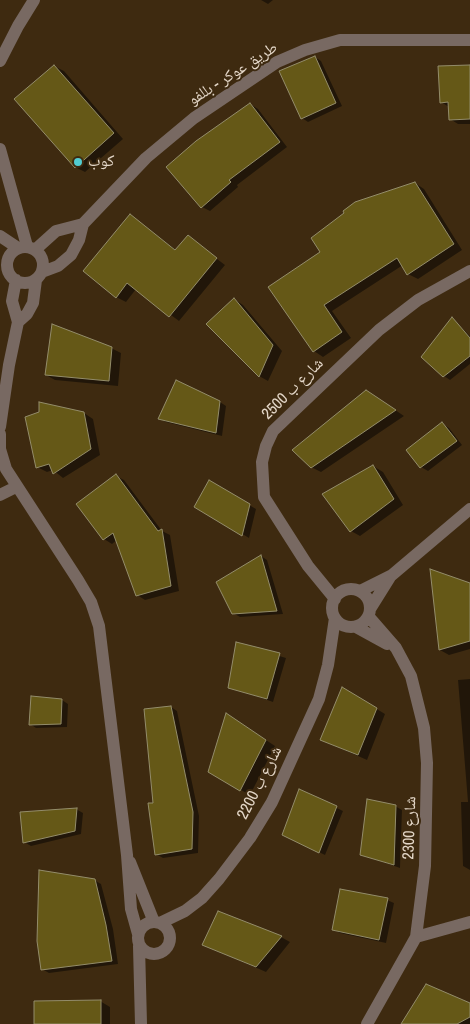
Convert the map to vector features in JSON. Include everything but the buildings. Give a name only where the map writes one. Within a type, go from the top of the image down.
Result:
[{"type":"street","points":[[0,61],[34,0]]},
{"type":"street","name":"طريق عوكر - بللفو","points":[[39,276],[58,266],[71,255],[79,240],[83,224],[146,158],[194,118],[277,62],[305,50],[340,40],[470,40]]},
{"type":"street","points":[[0,149],[27,248]]},
{"type":"street","points":[[39,276],[22,283],[16,280],[4,267],[11,253],[27,248],[56,231],[83,224]]},
{"type":"street","points":[[0,236],[42,256],[44,264],[39,276],[33,303],[27,314],[18,322],[4,367],[0,427]]},
{"type":"street","name":"شارع ب 2500","points":[[334,599],[264,497],[262,462],[273,431],[379,330],[418,300],[470,271]]},
{"type":"street","points":[[16,280],[12,301],[18,322]]},
{"type":"street","points":[[0,434],[0,449],[6,469],[16,488],[78,580],[91,602],[99,626],[127,855],[131,909],[139,940],[141,1024]]},
{"type":"street","points":[[0,495],[16,488]]},
{"type":"street","points":[[353,627],[369,613],[392,575],[470,509]]},
{"type":"street","points":[[392,575],[334,599],[332,605],[334,618],[339,623],[353,627],[396,648]]},
{"type":"street","points":[[319,579],[354,590],[369,601],[369,613]]},
{"type":"street","name":"شارع 2300","points":[[369,613],[396,648],[411,676],[418,702],[427,763],[425,866],[416,937],[380,1005]]},
{"type":"street","name":"شارع ب 2200","points":[[157,922],[185,911],[202,898],[230,866],[272,802],[319,698],[330,651],[334,618]]},
{"type":"street","name":"شارع ب 2200","points":[[330,651],[353,627]]},
{"type":"street","points":[[127,855],[157,922],[168,929],[171,940],[165,951],[153,954],[145,952],[139,940],[142,927],[157,922]]},
{"type":"street","name":"شارع ب 2200","points":[[171,940],[185,911]]},
{"type":"street","points":[[416,937],[470,922]]},
{"type":"street","points":[[141,976],[153,954]]},
{"type":"street","points":[[367,1024],[380,1005]]},
{"type":"street","points":[[375,1024],[380,1005]]},
{"type":"place","name":"كوب","points":[[78,162]]}]
